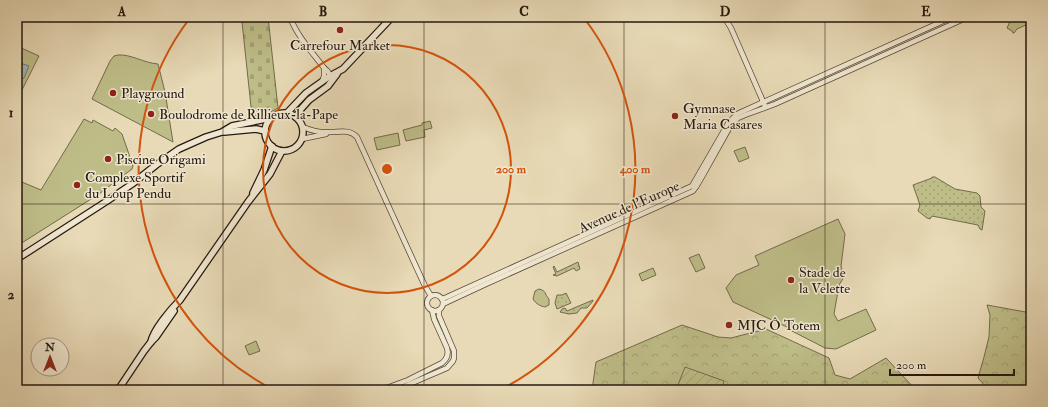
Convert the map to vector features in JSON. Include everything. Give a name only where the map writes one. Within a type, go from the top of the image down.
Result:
[{"type":"main road","points":[[288,113],[306,92],[343,69],[392,17]]},
{"type":"main road","points":[[296,117],[309,100],[328,86],[337,73]]},
{"type":"main road","points":[[288,113],[296,117],[301,121],[304,133],[299,145],[288,151],[276,149],[267,139],[265,131],[268,122],[276,114],[288,113]]},
{"type":"main road","points":[[222,132],[232,126],[271,118]]},
{"type":"main road","points":[[17,259],[107,201],[179,149],[206,137],[222,132],[256,129],[265,131]]},
{"type":"main road","points":[[248,202],[264,170],[272,146]]},
{"type":"main road","points":[[117,389],[151,342],[152,337],[162,322],[180,300],[248,202],[270,174],[282,151]]},
{"type":"street","points":[[290,17],[294,26],[324,68],[328,70],[330,76],[328,86]]},
{"type":"street","points":[[724,17],[765,105]]},
{"type":"street","name":"Avenue de l'Europe","points":[[443,304],[693,191],[734,121],[952,17]]},
{"type":"street","name":"Avenue de l'Europe","points":[[442,299],[692,186],[729,122],[737,114],[765,105],[774,104],[968,17]]},
{"type":"street","points":[[322,82],[324,68]]},
{"type":"street","points":[[303,127],[314,131],[350,132],[357,137],[425,286],[432,296],[442,299],[443,304],[442,308],[439,310],[439,316],[454,351],[453,361],[447,368],[405,388],[399,383]]},
{"type":"street","points":[[302,139],[330,132]]},
{"type":"street","points":[[381,390],[390,388],[442,363],[447,357],[447,348],[434,319],[432,310],[428,304],[429,299],[432,296]]},
{"type":"street","points":[[432,310],[439,310]]},
{"type":"green space","points":[[251,17],[268,17],[278,108],[267,114],[252,116],[242,22]]},
{"type":"green space","points":[[1012,17],[1023,17],[1030,23],[1017,29],[1013,33],[1007,28]]},
{"type":"green space","points":[[17,46],[39,56],[20,94],[17,93]]},
{"type":"green space","name":"Complexe Sportif du Loup Pendu","points":[[114,56],[128,56],[158,64],[165,92],[173,142],[92,99],[110,61]]},
{"type":"green space","name":"Complexe Sportif du Loup Pendu","points":[[84,119],[92,123],[93,120],[113,131],[115,128],[122,134],[133,166],[132,169],[99,194],[17,246],[17,180],[41,190]]},
{"type":"green space","points":[[430,121],[432,128],[424,130],[425,137],[406,141],[403,130],[422,125],[422,123]]},
{"type":"green space","points":[[398,133],[400,145],[377,150],[374,138]]},
{"type":"green space","points":[[745,147],[749,158],[739,162],[734,151]]},
{"type":"green space","points":[[935,177],[955,189],[977,193],[980,196],[981,207],[985,211],[982,230],[978,225],[932,216],[930,219],[918,211],[920,205],[913,185]]},
{"type":"green space","points":[[838,219],[845,234],[841,266],[844,277],[839,285],[834,314],[838,321],[866,309],[876,330],[836,349],[825,348],[788,329],[787,327],[733,302],[726,288],[736,275],[759,265],[755,256]]},
{"type":"green space","points":[[699,254],[705,268],[696,272],[689,258]]},
{"type":"green space","points":[[578,262],[580,269],[576,271],[574,268],[557,276],[553,275],[556,274],[553,267],[554,266],[557,272]]},
{"type":"green space","points":[[653,268],[656,275],[642,281],[639,274]]},
{"type":"green space","points":[[539,289],[544,292],[549,299],[549,305],[545,307],[535,302],[533,299],[535,291]]},
{"type":"green space","points":[[566,293],[571,303],[557,309],[555,303],[557,295]]},
{"type":"green space","points":[[593,300],[587,308],[581,308],[577,313],[569,314],[560,312],[562,309],[565,308],[567,311]]},
{"type":"green space","points":[[987,305],[1031,313],[1031,390],[987,388],[978,378],[989,337],[990,315]]},
{"type":"green space","points":[[682,325],[718,337],[731,338],[766,329],[829,358],[835,375],[850,379],[886,358],[916,390],[592,390],[596,362]]},
{"type":"green space","points":[[256,341],[260,351],[249,355],[245,346]]},
{"type":"green space","points":[[685,367],[724,381],[721,390],[676,390]]},
{"type":"water","points":[[17,62],[29,66],[24,78],[17,80]]},
{"type":"place","name":"Carrefour Market","points":[[340,30]]},
{"type":"place","name":"Playground","points":[[113,93]]},
{"type":"place","name":"Boulodrome de Rillieux-la-Pape","points":[[151,114]]},
{"type":"place","name":"Gymnase Maria Casares","points":[[675,116]]},
{"type":"place","name":"Piscine Origami","points":[[108,159]]},
{"type":"place","name":"Complexe Sportif du Loup Pendu","points":[[77,185]]},
{"type":"place","name":"Stade de la Velette","points":[[791,280]]},
{"type":"place","name":"MJC Ô Totem","points":[[729,325]]}]
